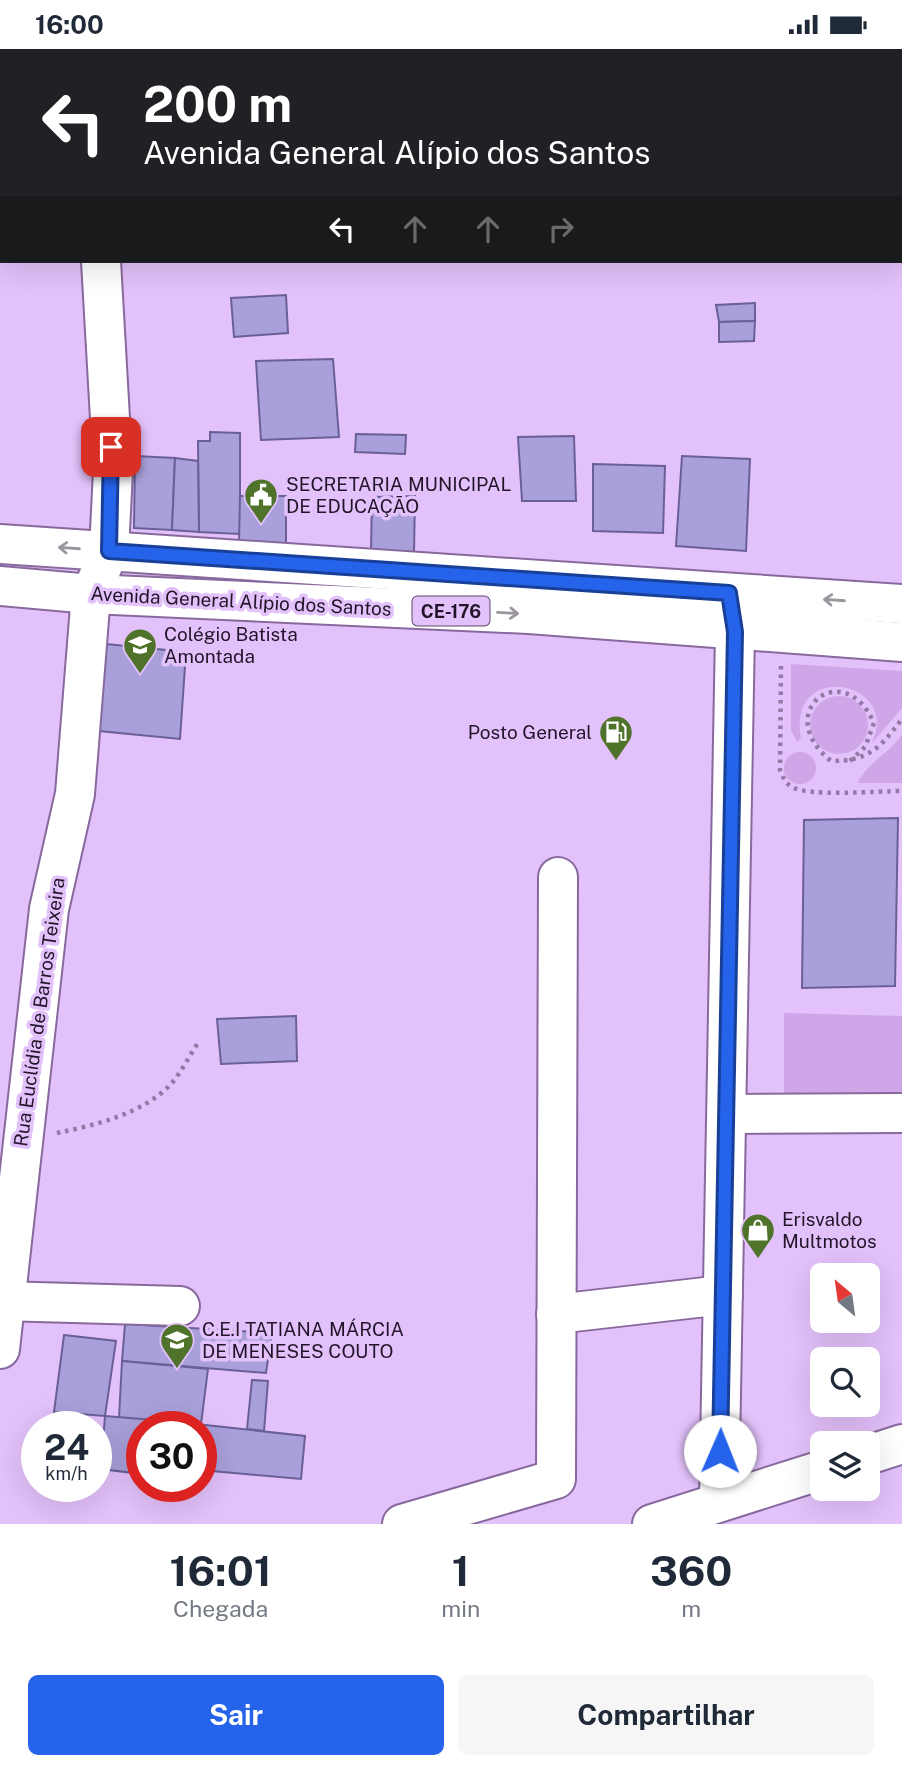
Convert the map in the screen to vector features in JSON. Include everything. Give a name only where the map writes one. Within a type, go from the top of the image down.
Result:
[{"type":"street","name":"Rua Euclídia de Barros Teixeira","points":[[0,1349],[2,1302],[49,909],[75,794],[91,594],[109,551],[113,471],[101,263]]},
{"type":"street","name":"Avenida General Alípio dos Santos","points":[[0,544],[902,604]]},
{"type":"street","name":"Avenida General Alípio dos Santos","points":[[0,586],[91,594],[530,614],[735,632],[902,642]]},
{"type":"street","points":[[719,1502],[735,632],[729,593]]},
{"type":"street","points":[[402,1524],[556,1479],[558,877]]},
{"type":"street","points":[[727,1114],[902,1113]]},
{"type":"street","points":[[555,1314],[723,1295]]},
{"type":"street","points":[[2,1302],[180,1306]]},
{"type":"street","points":[[880,1451],[902,1444]]},
{"type":"street","points":[[652,1524],[810,1473]]},
{"type":"path","points":[[781,660],[780,770],[786,783],[795,789],[812,791],[902,791]]},
{"type":"path","points":[[850,761],[865,747],[874,723],[867,708],[856,696],[837,690],[824,695],[810,708],[806,720],[809,737],[819,752],[831,761],[850,761],[875,752],[902,719]]},
{"type":"path","points":[[22,1141],[75,1130],[145,1104],[171,1084],[198,1043]]},
{"type":"shaded area","points":[[791,664],[902,671],[902,708],[872,743],[877,722],[872,705],[859,693],[842,687],[825,688],[810,696],[801,713],[801,738],[797,742],[791,730]]},
{"type":"shaded area","points":[[839,696],[850,698],[863,709],[868,725],[866,736],[855,749],[839,754],[828,752],[815,741],[810,725],[812,714],[823,701]]},
{"type":"shaded area","points":[[902,735],[902,783],[858,783],[866,770]]},
{"type":"shaded area","points":[[800,752],[811,757],[816,768],[811,779],[800,784],[789,779],[784,768],[789,757]]},
{"type":"shaded area","points":[[784,1013],[902,1016],[902,1099],[784,1097]]},
{"type":"building","points":[[286,295],[288,333],[234,337],[231,298]]},
{"type":"building","points":[[755,303],[755,321],[719,322],[716,305]]},
{"type":"building","points":[[755,321],[754,341],[719,342],[719,322]]},
{"type":"building","points":[[333,359],[339,437],[261,440],[256,361]]},
{"type":"building","points":[[210,432],[240,433],[240,534],[199,532],[198,441],[210,441]]},
{"type":"building","points":[[356,434],[406,435],[405,454],[355,452]]},
{"type":"building","points":[[574,436],[576,501],[522,501],[518,437]]},
{"type":"building","points":[[135,456],[175,458],[172,530],[134,528]]},
{"type":"building","points":[[682,456],[750,459],[746,551],[676,546]]},
{"type":"building","points":[[175,458],[198,461],[199,532],[172,530]]},
{"type":"building","points":[[593,464],[665,466],[663,533],[593,531]]},
{"type":"building","points":[[240,496],[286,496],[286,546],[239,542]]},
{"type":"building","points":[[415,496],[414,553],[371,552],[372,497]]},
{"type":"building","points":[[106,644],[186,652],[180,739],[99,731]]},
{"type":"building","points":[[898,818],[895,986],[802,988],[804,820]]},
{"type":"building","points":[[296,1016],[297,1061],[221,1064],[217,1019]]},
{"type":"building","points":[[125,1324],[272,1333],[266,1373],[122,1361]]},
{"type":"building","points":[[64,1335],[116,1341],[106,1411],[54,1411]]},
{"type":"building","points":[[122,1361],[208,1369],[203,1411],[126,1411],[126,1419],[119,1418]]},
{"type":"building","points":[[252,1380],[268,1381],[264,1431],[247,1429]]},
{"type":"building","points":[[112,1417],[126,1418],[126,1472],[112,1470]]},
{"type":"building","points":[[217,1426],[305,1436],[301,1479],[217,1471]]},
{"type":"place","name":"SECRETARIA MUNICIPAL DE EDUCAÇÃO","points":[[261,525]]},
{"type":"place","name":"Colégio Batista Amontada","points":[[140,675]]},
{"type":"place","name":"Posto General","points":[[616,762]]},
{"type":"place","name":"Erisvaldo Multmotos","points":[[758,1260]]},
{"type":"place","name":"C.E.I TATIANA MÁRCIA DE MENESES COUTO","points":[[177,1370]]},
{"type":"route","points":[[111,447],[113,471],[109,551],[729,593],[735,632],[720,1451]]}]
